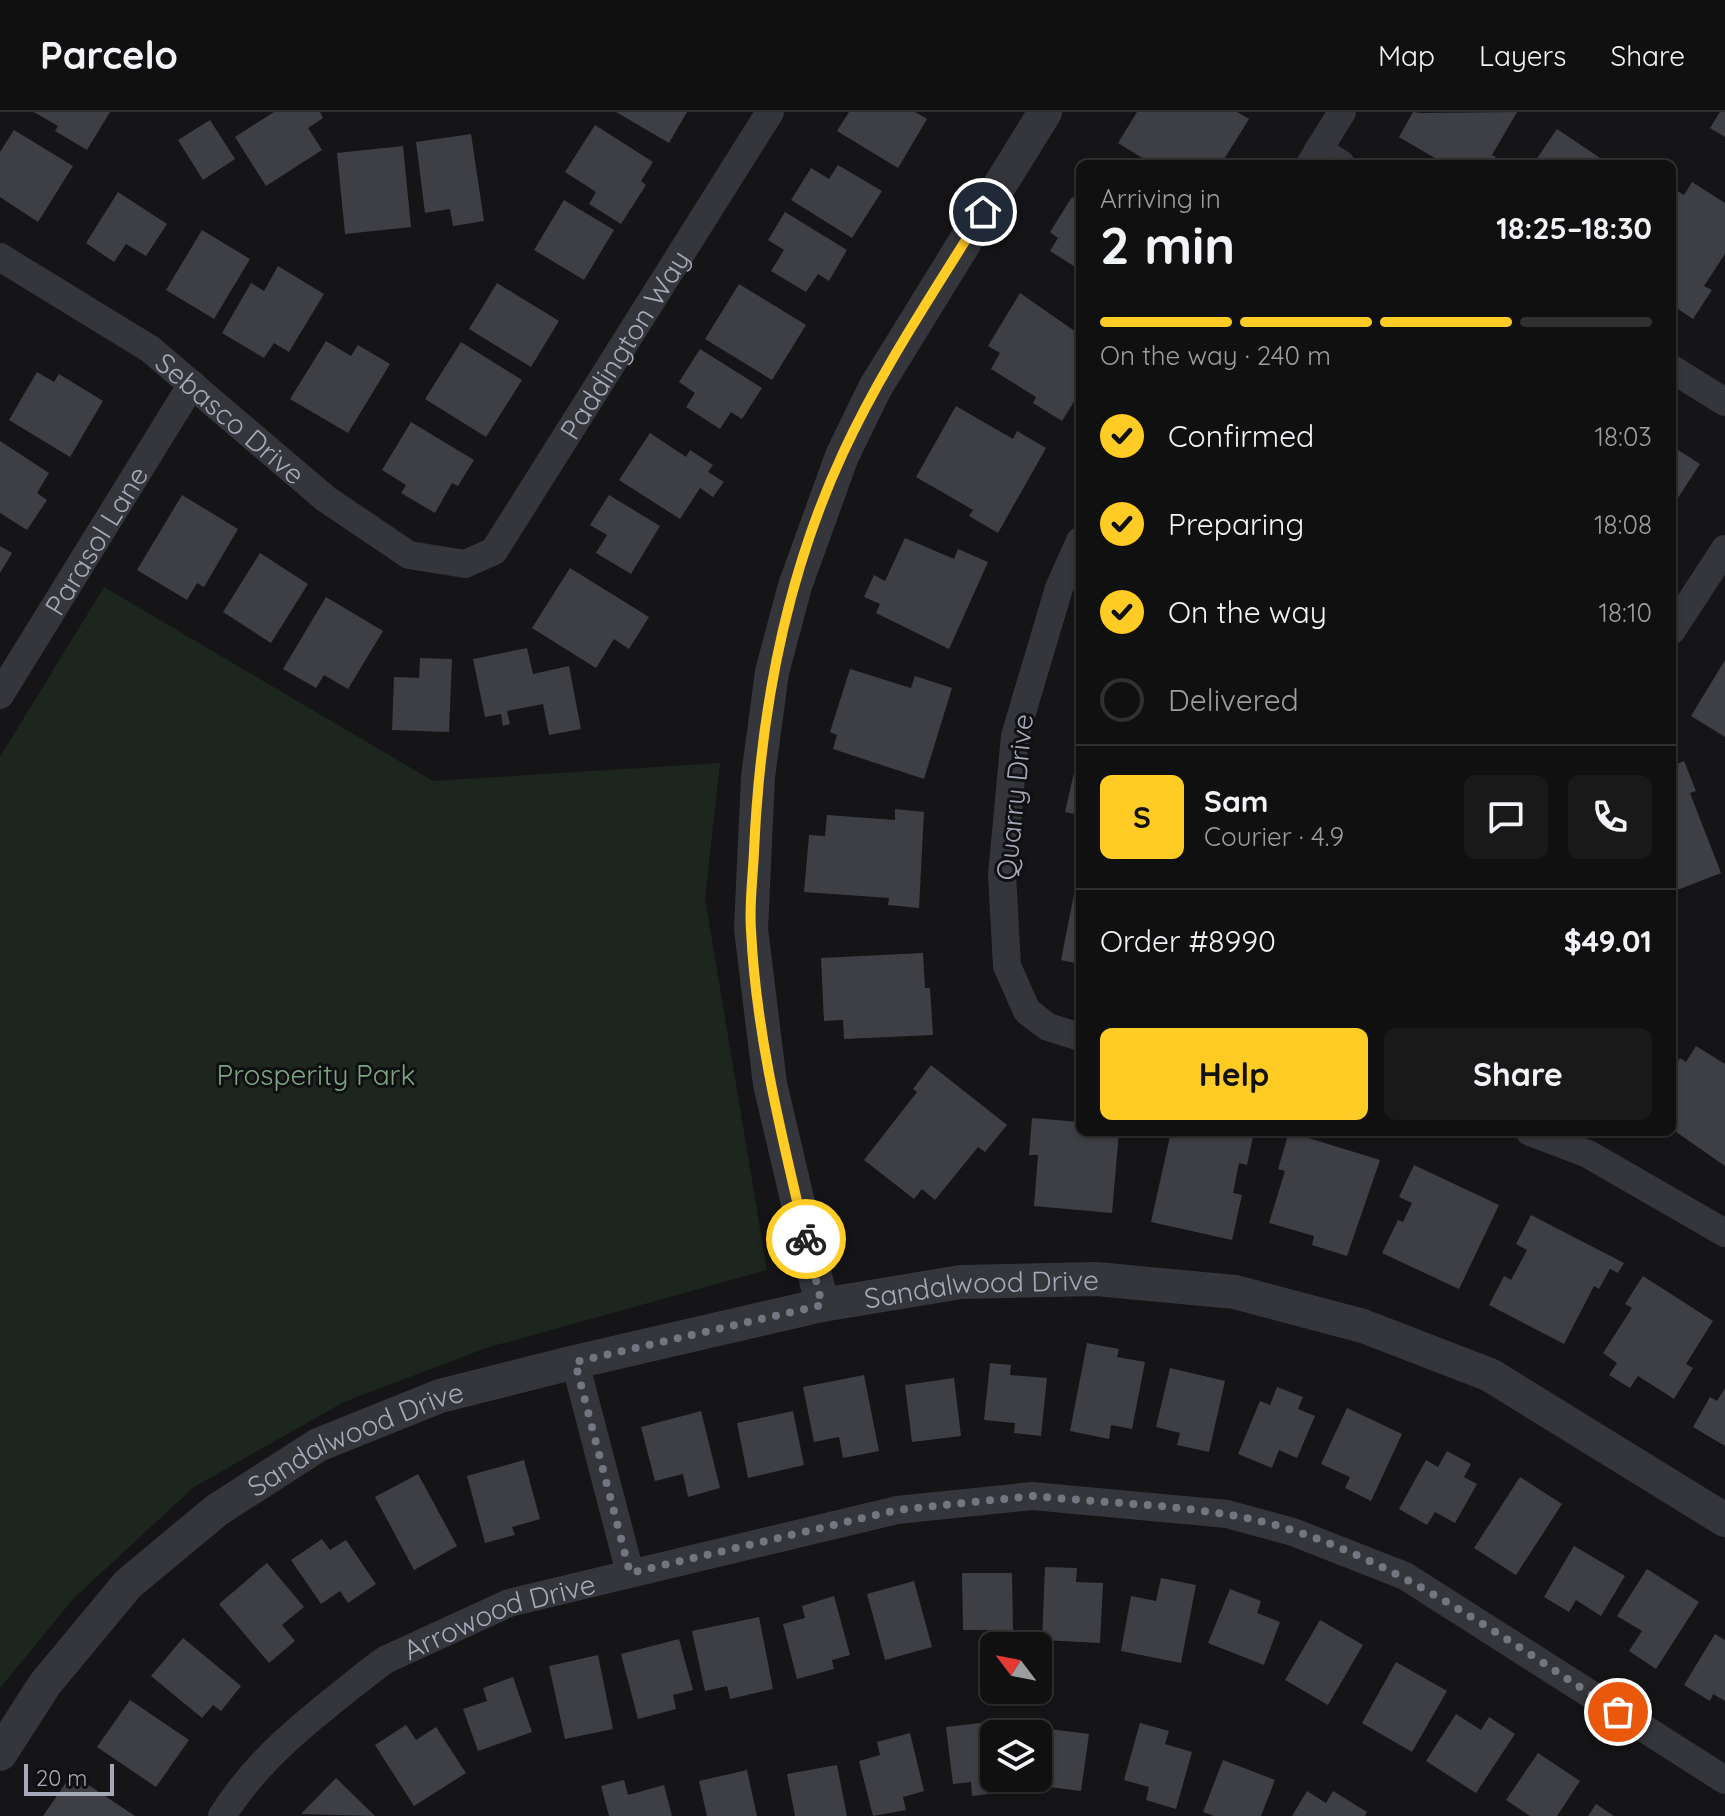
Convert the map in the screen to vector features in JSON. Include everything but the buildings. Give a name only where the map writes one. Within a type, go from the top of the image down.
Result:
[{"type":"street","name":"Paddington Way","points":[[465,564],[494,551],[770,112]]},
{"type":"street","points":[[822,1305],[770,1084],[751,929],[758,777],[772,672],[795,586],[842,456],[875,388],[1045,112]]},
{"type":"street","points":[[1323,159],[1342,112]]},
{"type":"street","name":"Sebasco Drive","points":[[0,257],[150,349],[326,499],[409,555],[465,564]]},
{"type":"street","points":[[1676,371],[1725,402]]},
{"type":"street","name":"Parasol Lane","points":[[0,695],[192,384]]},
{"type":"street","points":[[1676,624],[1725,549]]},
{"type":"street","name":"Quarry Drive","points":[[1076,550],[1055,600],[1015,736],[1002,875],[1007,966],[1027,1011],[1048,1027],[1076,1036]]},
{"type":"street","points":[[1541,1136],[1588,1154],[1725,1233]]},
{"type":"street","name":"Sandalwood Drive","points":[[2,1749],[45,1684],[128,1584],[217,1510],[318,1445],[440,1396],[822,1305],[961,1282],[1096,1279],[1235,1292],[1363,1326],[1490,1375],[1725,1520]]},
{"type":"street","points":[[575,1362],[630,1573]]},
{"type":"street","name":"Arrowood Drive","points":[[222,1816],[238,1791],[275,1747],[385,1660],[509,1603],[897,1510],[1017,1498],[1227,1514],[1293,1532],[1405,1576],[1725,1780]]},
{"type":"green space","name":"Prosperity Park","points":[[104,587],[433,781],[720,763],[705,898],[767,1270],[486,1348],[344,1402],[194,1487],[74,1598],[0,1688],[0,757]]},
{"type":"way so far","points":[[806,1239],[822,1305],[575,1362],[630,1573],[897,1510],[1032,1496],[1227,1514],[1293,1532],[1405,1576],[1618,1712]]},
{"type":"route","points":[[806,1239],[770,1084],[751,929],[758,777],[772,672],[795,586],[842,456],[875,388],[983,212]]}]
